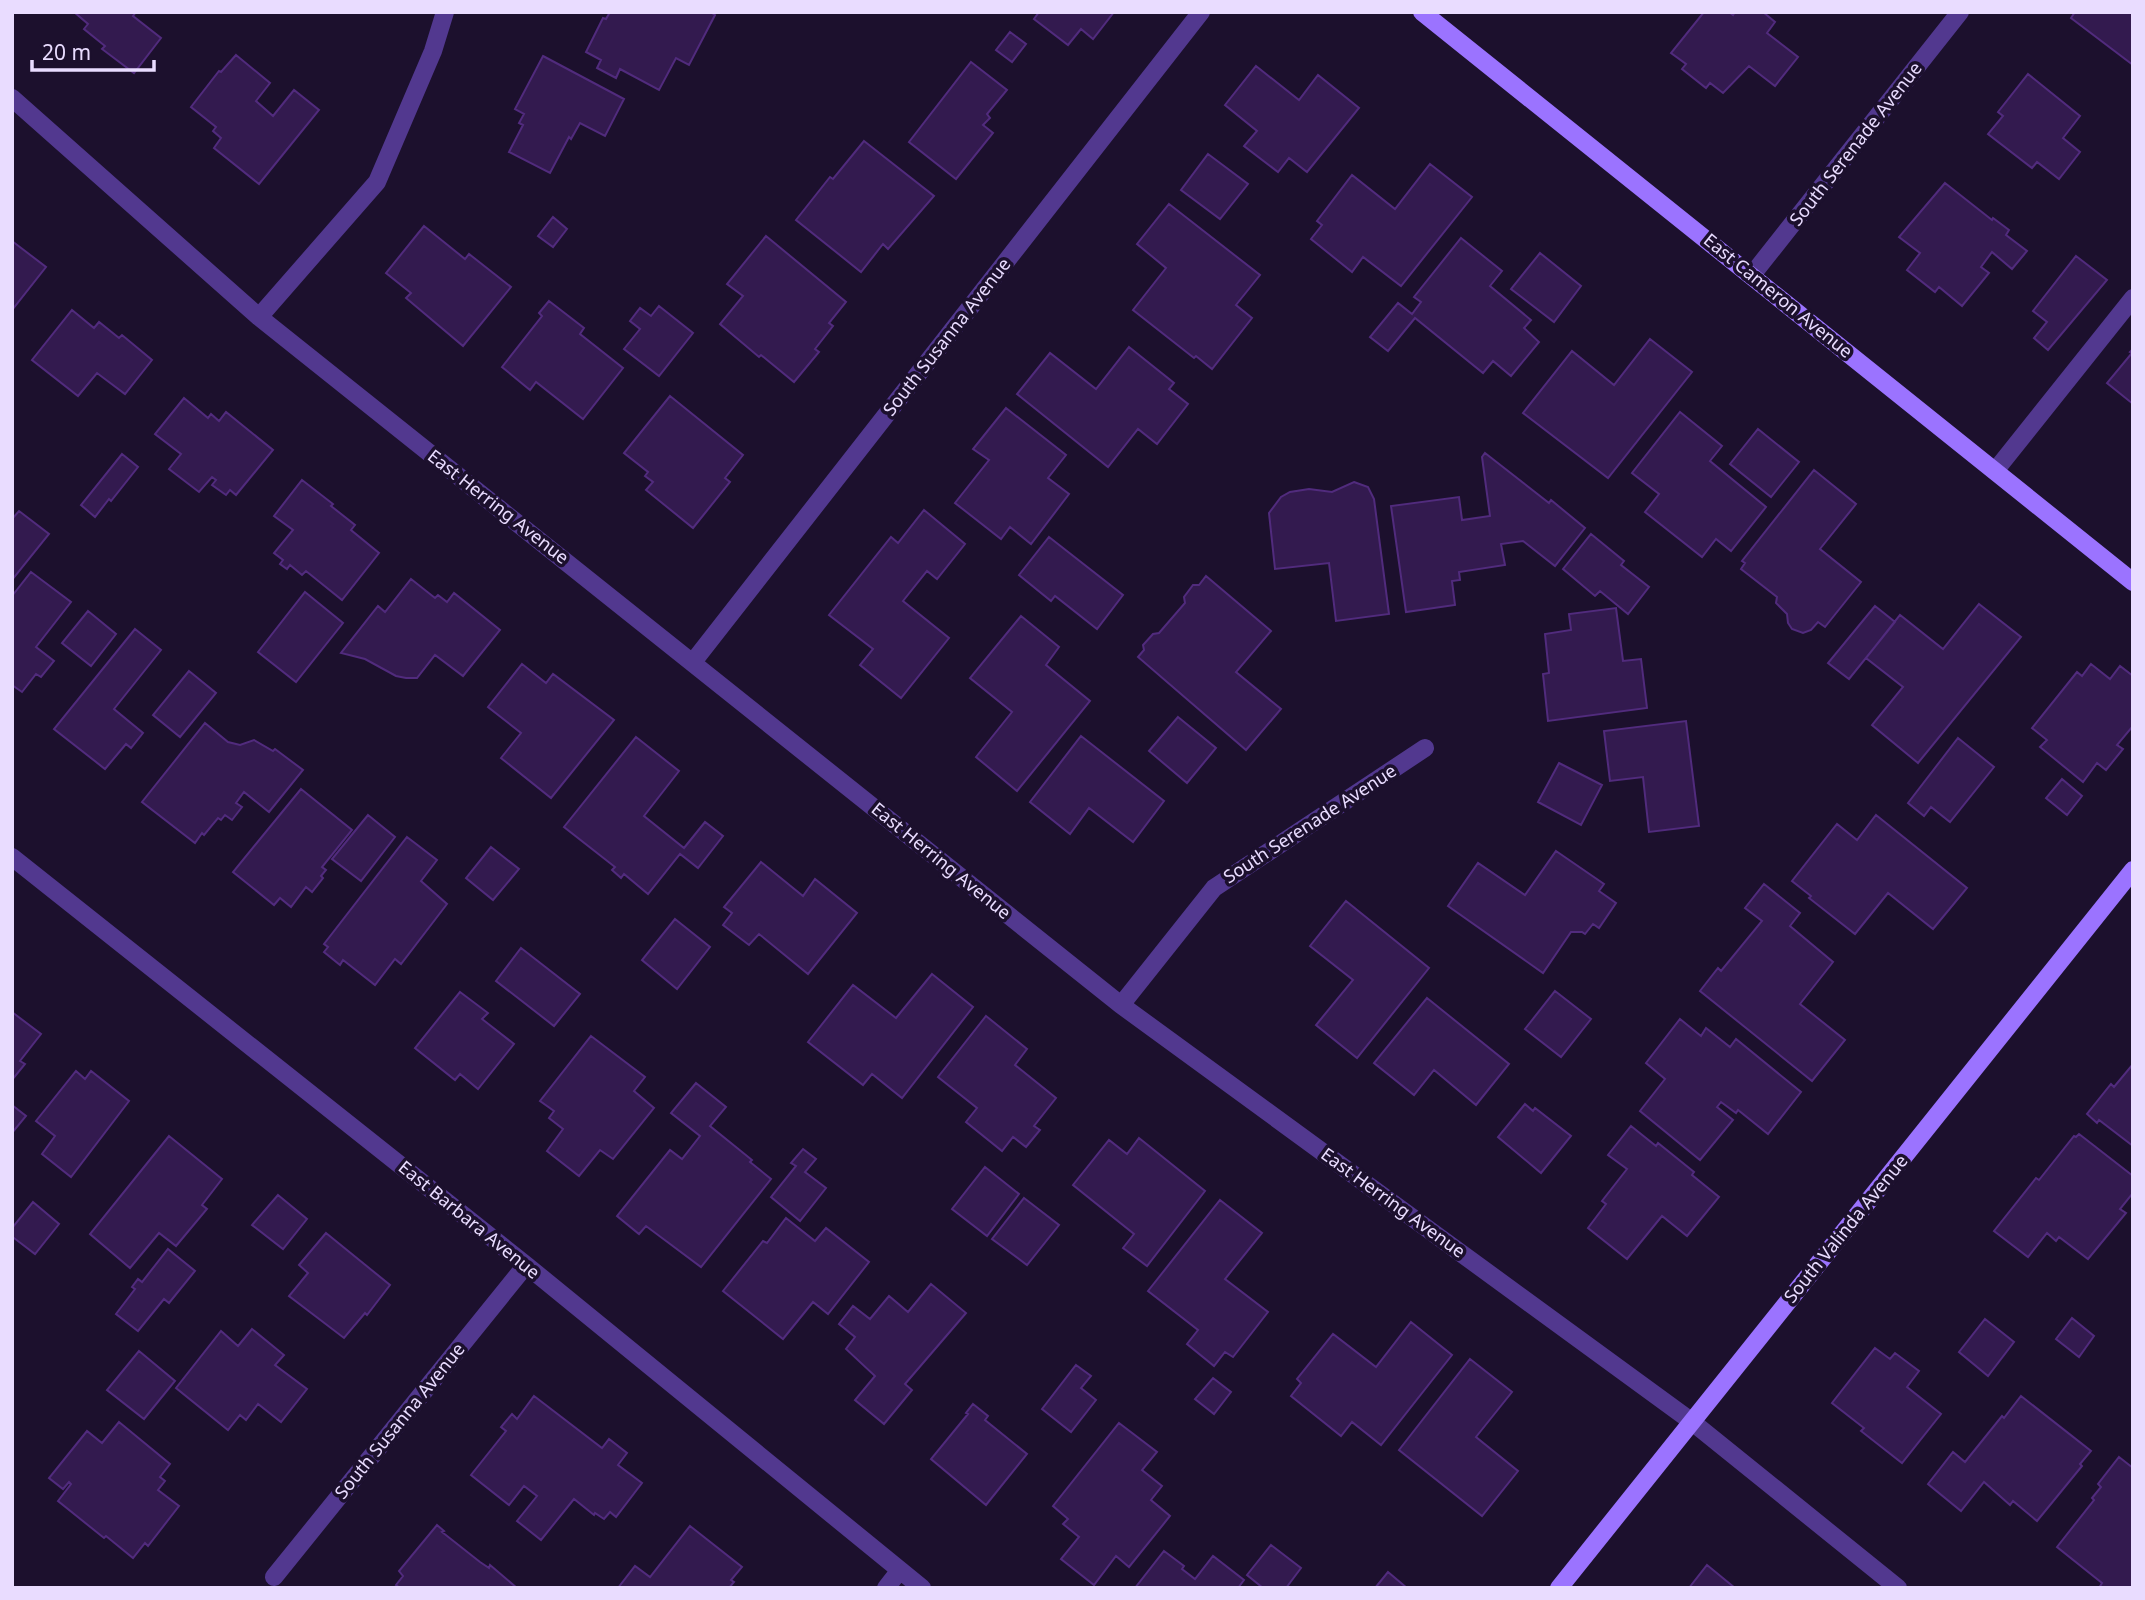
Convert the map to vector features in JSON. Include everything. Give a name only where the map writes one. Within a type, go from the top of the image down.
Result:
[{"type":"main road","name":"East Cameron Avenue","points":[[1422,12],[2133,582]]},
{"type":"main road","name":"South Valinda Avenue","points":[[1559,1588],[2133,870]]},
{"type":"street","points":[[259,317],[377,182],[433,51],[445,12]]},
{"type":"street","name":"South Susanna Avenue","points":[[693,662],[1201,12]]},
{"type":"street","name":"South Serenade Avenue","points":[[1752,275],[1960,12]]},
{"type":"street","name":"East Herring Avenue","points":[[12,98],[259,317],[1121,1005],[1691,1421],[1898,1588]]},
{"type":"street","points":[[1995,471],[2133,298]]},
{"type":"street","name":"South Serenade Avenue","points":[[1121,1005],[1214,888],[1425,748]]},
{"type":"street","name":"East Barbara Avenue","points":[[12,857],[526,1265],[922,1588]]},
{"type":"street","name":"South Susanna Avenue","points":[[274,1577],[526,1265]]},
{"type":"street","points":[[886,1588],[900,1570]]},
{"type":"building","points":[[74,12],[136,12],[133,16],[161,38],[134,73],[102,49],[105,46],[84,29],[88,24]]},
{"type":"building","points":[[610,12],[710,12],[715,15],[689,65],[676,58],[659,90],[620,69],[616,78],[597,68],[601,60],[586,52],[603,18],[606,19]]},
{"type":"building","points":[[1039,12],[1114,12],[1093,39],[1081,29],[1068,45],[1034,19]]},
{"type":"building","points":[[1704,12],[1729,12],[1733,15],[1735,12],[1763,12],[1775,22],[1767,33],[1798,57],[1775,86],[1749,66],[1723,93],[1710,83],[1706,88],[1682,69],[1686,64],[1671,53]]},
{"type":"building","points":[[2075,12],[2133,12],[2133,65],[2071,18]]},
{"type":"building","points":[[1010,32],[1026,44],[1012,62],[996,50]]},
{"type":"building","points":[[236,55],[270,83],[256,101],[273,116],[294,90],[319,110],[259,184],[214,148],[221,138],[213,131],[216,127],[191,107],[219,71]]},
{"type":"building","points":[[543,56],[624,99],[605,136],[580,123],[571,139],[569,137],[550,173],[509,152],[523,125],[519,123],[524,114],[515,109]]},
{"type":"building","points":[[971,62],[1007,90],[987,114],[990,118],[983,125],[993,133],[956,179],[909,142]]},
{"type":"building","points":[[1256,66],[1299,100],[1318,75],[1359,108],[1307,172],[1289,158],[1278,172],[1244,146],[1257,131],[1225,105]]},
{"type":"building","points":[[2028,74],[2080,116],[2063,138],[2080,152],[2059,179],[2037,162],[2032,168],[1988,134],[2003,116],[1998,112]]},
{"type":"building","points":[[864,141],[934,196],[888,249],[883,244],[861,272],[796,220],[830,177],[833,179]]},
{"type":"building","points":[[1208,154],[1248,184],[1220,219],[1181,190]]},
{"type":"building","points":[[1430,164],[1472,197],[1401,286],[1363,257],[1352,272],[1311,239],[1322,225],[1317,221],[1352,175],[1395,209]]},
{"type":"building","points":[[1945,183],[2009,230],[2006,235],[2027,251],[2012,269],[1992,252],[1981,267],[1989,273],[1962,306],[1939,287],[1935,292],[1907,270],[1920,253],[1899,237]]},
{"type":"building","points":[[1169,204],[1260,275],[1236,305],[1252,318],[1212,369],[1133,310],[1166,268],[1137,244]]},
{"type":"building","points":[[553,217],[567,229],[553,247],[538,236]]},
{"type":"building","points":[[424,226],[465,259],[469,254],[511,287],[463,346],[406,298],[411,293],[386,273]]},
{"type":"building","points":[[766,236],[846,302],[829,323],[833,326],[815,349],[819,352],[794,382],[720,324],[743,296],[727,284]]},
{"type":"building","points":[[1461,238],[1502,271],[1490,286],[1531,320],[1524,328],[1539,342],[1511,376],[1493,361],[1483,373],[1415,318],[1388,351],[1370,337],[1398,303],[1412,314],[1421,302],[1414,297]]},
{"type":"building","points":[[12,241],[46,267],[12,310]]},
{"type":"building","points":[[1540,253],[1581,286],[1554,322],[1511,289]]},
{"type":"building","points":[[2076,256],[2107,280],[2048,350],[2034,338],[2047,322],[2033,311]]},
{"type":"building","points":[[549,301],[584,328],[580,334],[623,368],[583,419],[536,382],[530,390],[502,367],[542,316],[539,313]]},
{"type":"building","points":[[659,306],[693,333],[659,376],[624,349],[640,329],[630,321],[640,308],[651,316]]},
{"type":"building","points":[[72,310],[94,328],[99,322],[119,338],[122,335],[152,360],[125,394],[97,373],[78,396],[32,360]]},
{"type":"building","points":[[1650,339],[1692,372],[1608,478],[1523,413],[1572,351],[1614,385]]},
{"type":"building","points":[[1129,347],[1174,383],[1169,389],[1188,404],[1157,444],[1138,429],[1108,467],[1017,394],[1050,353],[1096,389]]},
{"type":"building","points":[[2133,349],[2133,404],[2107,383]]},
{"type":"building","points":[[670,396],[743,455],[725,478],[730,482],[693,528],[646,490],[653,482],[645,476],[648,472],[624,453]]},
{"type":"building","points":[[184,398],[208,418],[211,414],[219,421],[226,412],[273,450],[236,495],[230,490],[226,495],[212,485],[216,480],[212,477],[199,492],[169,469],[181,454],[155,434]]},
{"type":"building","points":[[1006,408],[1066,455],[1048,478],[1069,494],[1031,544],[1010,527],[1001,539],[955,503],[989,460],[973,449]]},
{"type":"building","points":[[1680,412],[1722,446],[1710,461],[1766,507],[1731,551],[1716,539],[1702,557],[1645,512],[1659,494],[1632,473]]},
{"type":"building","points":[[1758,429],[1799,462],[1771,497],[1730,464]]},
{"type":"building","points":[[1485,453],[1585,528],[1555,566],[1523,541],[1501,544],[1505,565],[1459,572],[1460,580],[1452,581],[1455,605],[1406,612],[1391,506],[1459,497],[1462,520],[1490,516],[1482,457]]},
{"type":"building","points":[[122,454],[138,467],[95,517],[81,505]]},
{"type":"building","points":[[1814,470],[1856,504],[1820,549],[1861,582],[1825,627],[1818,622],[1811,630],[1803,633],[1792,629],[1787,614],[1776,603],[1777,597],[1741,569],[1745,563],[1742,561]]},
{"type":"building","points":[[302,480],[333,504],[331,506],[355,525],[351,530],[379,553],[342,600],[306,571],[302,575],[290,565],[287,569],[280,564],[283,560],[274,553],[293,530],[274,516]]},
{"type":"building","points":[[1354,482],[1368,487],[1374,499],[1389,614],[1336,621],[1329,563],[1275,569],[1269,513],[1281,497],[1290,492],[1309,489],[1332,492]]},
{"type":"building","points":[[924,510],[965,544],[937,579],[927,571],[903,601],[949,638],[901,698],[860,665],[873,649],[829,615],[891,537],[898,543]]},
{"type":"building","points":[[19,511],[49,534],[12,580],[12,519]]},
{"type":"building","points":[[1591,534],[1624,561],[1621,565],[1649,587],[1628,614],[1600,591],[1595,596],[1563,569]]},
{"type":"building","points":[[1049,537],[1123,595],[1097,629],[1055,596],[1051,601],[1019,575]]},
{"type":"building","points":[[31,572],[71,602],[36,647],[54,661],[41,677],[36,674],[22,692],[12,685],[12,596]]},
{"type":"building","points":[[1206,576],[1271,631],[1236,672],[1281,709],[1246,750],[1138,657],[1144,650],[1143,645],[1153,634],[1159,633],[1185,603],[1184,597],[1193,585],[1199,585]]},
{"type":"building","points":[[411,579],[435,598],[438,595],[447,602],[454,593],[500,630],[463,676],[435,655],[417,678],[406,678],[396,676],[365,659],[341,653],[378,606],[385,612]]},
{"type":"building","points":[[305,592],[343,623],[296,682],[258,652]]},
{"type":"building","points":[[1979,604],[2021,637],[1918,763],[1872,725],[1903,687],[1866,658],[1900,615],[1943,649]]},
{"type":"building","points":[[1875,606],[1895,622],[1849,679],[1828,663]]},
{"type":"building","points":[[1616,608],[1623,661],[1641,659],[1647,708],[1548,721],[1543,674],[1549,673],[1545,634],[1571,630],[1569,614]]},
{"type":"building","points":[[88,611],[116,634],[91,666],[62,643]]},
{"type":"building","points":[[1021,616],[1059,647],[1046,665],[1090,701],[1017,791],[976,757],[1012,712],[970,678]]},
{"type":"building","points":[[135,629],[161,650],[114,709],[143,733],[131,748],[126,744],[105,769],[54,729]]},
{"type":"building","points":[[522,664],[546,683],[553,674],[614,720],[551,798],[501,758],[521,733],[488,707]]},
{"type":"building","points":[[2091,664],[2110,679],[2120,666],[2133,676],[2133,726],[2117,745],[2123,749],[2106,770],[2097,763],[2083,782],[2040,747],[2047,740],[2032,728],[2077,672],[2082,676]]},
{"type":"building","points":[[189,671],[216,693],[180,737],[153,715]]},
{"type":"building","points":[[1178,717],[1216,748],[1187,783],[1149,751]]},
{"type":"building","points":[[1686,721],[1699,826],[1649,832],[1643,777],[1610,781],[1604,731]]},
{"type":"building","points":[[205,723],[228,742],[240,745],[254,740],[273,751],[275,749],[303,770],[269,812],[244,792],[236,803],[242,807],[232,820],[225,815],[221,820],[218,818],[195,843],[142,802]]},
{"type":"building","points":[[1081,736],[1164,801],[1133,842],[1089,808],[1070,834],[1030,802]]},
{"type":"building","points":[[636,737],[679,771],[644,816],[684,848],[705,822],[723,836],[698,868],[680,854],[648,894],[624,874],[621,878],[612,870],[615,867],[564,827]]},
{"type":"building","points":[[1958,738],[1994,767],[1950,822],[1931,807],[1924,816],[1908,803]]},
{"type":"building","points":[[1559,763],[1602,785],[1581,825],[1538,802]]},
{"type":"building","points":[[2062,779],[2082,796],[2067,815],[2046,798]]},
{"type":"building","points":[[301,789],[352,830],[322,867],[326,870],[321,876],[323,878],[312,892],[306,887],[291,907],[280,898],[274,905],[233,872]]},
{"type":"building","points":[[368,815],[395,837],[361,881],[332,859]]},
{"type":"building","points":[[1876,815],[1967,888],[1933,929],[1888,893],[1855,934],[1792,881],[1837,824],[1857,840]]},
{"type":"building","points":[[407,837],[437,860],[421,881],[447,904],[401,964],[395,959],[375,985],[343,960],[340,965],[324,952],[328,947],[324,944]]},
{"type":"building","points":[[491,847],[519,869],[493,900],[466,878]]},
{"type":"building","points":[[1556,851],[1604,884],[1599,891],[1616,903],[1599,928],[1593,924],[1585,934],[1571,932],[1543,973],[1448,906],[1478,863],[1525,895]]},
{"type":"building","points":[[761,862],[803,896],[815,879],[857,913],[808,974],[759,934],[749,945],[723,925],[732,913],[724,907]]},
{"type":"building","points":[[1764,884],[1800,913],[1790,926],[1833,962],[1800,1004],[1845,1040],[1812,1081],[1700,991],[1718,968],[1721,971],[1762,921],[1745,908]]},
{"type":"building","points":[[1346,901],[1429,968],[1357,1058],[1316,1025],[1353,980],[1310,946]]},
{"type":"building","points":[[675,919],[710,947],[677,989],[642,960]]},
{"type":"building","points":[[521,948],[580,994],[554,1026],[496,981]]},
{"type":"building","points":[[932,974],[973,1007],[902,1098],[872,1074],[863,1085],[808,1042],[853,985],[896,1018]]},
{"type":"building","points":[[1555,991],[1591,1019],[1561,1057],[1525,1029]]},
{"type":"building","points":[[460,992],[488,1013],[482,1019],[514,1044],[478,1089],[460,1074],[455,1080],[415,1048]]},
{"type":"building","points":[[1427,998],[1509,1064],[1476,1105],[1434,1070],[1414,1095],[1374,1063]]},
{"type":"building","points":[[12,1012],[41,1034],[20,1061],[25,1064],[12,1080]]},
{"type":"building","points":[[986,1016],[1027,1049],[1015,1065],[1056,1098],[1034,1126],[1040,1130],[1026,1147],[1013,1137],[1002,1151],[966,1122],[977,1108],[938,1077]]},
{"type":"building","points":[[1680,1019],[1701,1036],[1706,1028],[1730,1047],[1736,1039],[1801,1092],[1768,1134],[1738,1110],[1736,1113],[1721,1102],[1717,1107],[1733,1120],[1700,1160],[1640,1111],[1665,1079],[1646,1063]]},
{"type":"building","points":[[591,1036],[645,1077],[634,1091],[654,1108],[613,1159],[600,1150],[579,1176],[547,1151],[563,1129],[549,1118],[554,1111],[540,1101]]},
{"type":"building","points":[[2133,1064],[2133,1146],[2087,1114],[2111,1084],[2114,1087]]},
{"type":"building","points":[[76,1071],[85,1079],[91,1071],[129,1101],[71,1177],[42,1154],[55,1136],[36,1121]]},
{"type":"building","points":[[696,1083],[726,1107],[710,1126],[771,1179],[701,1267],[646,1226],[639,1234],[617,1216],[670,1150],[682,1159],[700,1136],[671,1113]]},
{"type":"building","points":[[1525,1104],[1533,1111],[1535,1108],[1571,1136],[1541,1173],[1498,1137]]},
{"type":"building","points":[[12,1105],[26,1116],[12,1133]]},
{"type":"building","points":[[1631,1126],[1656,1146],[1658,1143],[1694,1172],[1692,1175],[1719,1197],[1687,1236],[1662,1216],[1627,1259],[1588,1228],[1606,1204],[1602,1201],[1627,1169],[1608,1155]]},
{"type":"building","points":[[2079,1134],[2133,1176],[2133,1193],[2120,1209],[2126,1213],[2088,1259],[2059,1237],[2056,1241],[2047,1233],[2028,1257],[1994,1231],[2036,1178],[2039,1180],[2074,1136]]},
{"type":"building","points":[[169,1136],[222,1179],[202,1205],[207,1209],[176,1246],[159,1233],[130,1268],[90,1234]]},
{"type":"building","points":[[1139,1138],[1205,1191],[1147,1266],[1123,1248],[1134,1234],[1073,1185],[1109,1140],[1127,1154]]},
{"type":"building","points":[[803,1149],[816,1159],[805,1172],[826,1188],[800,1221],[771,1197],[796,1166],[791,1163]]},
{"type":"building","points":[[985,1167],[1019,1194],[987,1236],[952,1209]]},
{"type":"building","points":[[278,1195],[307,1219],[283,1249],[252,1225]]},
{"type":"building","points":[[1024,1198],[1059,1225],[1027,1265],[992,1239]]},
{"type":"building","points":[[1220,1200],[1262,1233],[1225,1279],[1268,1312],[1233,1357],[1225,1352],[1214,1366],[1187,1344],[1198,1330],[1148,1291]]},
{"type":"building","points":[[33,1202],[59,1224],[35,1254],[14,1238],[12,1240],[12,1228]]},
{"type":"building","points":[[786,1218],[815,1241],[826,1228],[869,1262],[828,1314],[813,1302],[783,1339],[723,1291],[763,1241],[767,1243]]},
{"type":"building","points":[[326,1233],[390,1285],[367,1315],[365,1313],[344,1338],[289,1296],[308,1273],[299,1265]]},
{"type":"building","points":[[168,1249],[195,1271],[169,1303],[164,1299],[138,1331],[116,1314],[135,1289],[132,1287],[138,1279],[142,1282]]},
{"type":"building","points":[[931,1284],[966,1313],[905,1384],[912,1390],[884,1424],[855,1400],[875,1376],[846,1349],[855,1337],[839,1324],[853,1306],[870,1319],[889,1296],[908,1312]]},
{"type":"building","points":[[2072,1318],[2094,1336],[2079,1357],[2056,1339]]},
{"type":"building","points":[[1985,1319],[2014,1342],[1988,1376],[1959,1352]]},
{"type":"building","points":[[1411,1322],[1452,1355],[1381,1445],[1352,1422],[1341,1436],[1291,1396],[1301,1383],[1297,1379],[1333,1334],[1376,1367]]},
{"type":"building","points":[[252,1329],[284,1355],[275,1365],[307,1389],[281,1422],[258,1404],[246,1420],[240,1415],[228,1430],[176,1388],[221,1331],[238,1346]]},
{"type":"building","points":[[1875,1348],[1890,1359],[1895,1353],[1919,1371],[1907,1387],[1941,1414],[1902,1463],[1861,1431],[1864,1428],[1832,1403]]},
{"type":"building","points":[[139,1351],[175,1381],[144,1419],[107,1390]]},
{"type":"building","points":[[1470,1359],[1512,1392],[1476,1437],[1518,1471],[1482,1516],[1399,1450]]},
{"type":"building","points":[[1076,1365],[1091,1376],[1081,1388],[1096,1400],[1071,1432],[1042,1409]]},
{"type":"building","points":[[1213,1378],[1231,1392],[1214,1414],[1195,1399]]},
{"type":"building","points":[[534,1396],[602,1448],[609,1439],[627,1453],[618,1465],[642,1483],[616,1517],[610,1512],[604,1519],[595,1513],[594,1515],[574,1499],[541,1540],[517,1521],[537,1496],[524,1486],[509,1505],[471,1475],[506,1431],[501,1427],[512,1414],[517,1419]]},
{"type":"building","points":[[2021,1396],[2091,1451],[2037,1521],[2013,1501],[2010,1505],[1984,1482],[1961,1511],[1928,1484],[1953,1452],[1965,1462]]},
{"type":"building","points":[[973,1404],[988,1416],[985,1420],[1027,1454],[986,1505],[931,1459]]},
{"type":"building","points":[[119,1422],[170,1464],[160,1477],[165,1481],[158,1490],[179,1506],[148,1546],[145,1543],[133,1558],[58,1501],[71,1484],[69,1482],[63,1489],[49,1478],[87,1431],[102,1443]]},
{"type":"building","points":[[1119,1423],[1157,1452],[1142,1470],[1162,1486],[1151,1500],[1170,1516],[1129,1567],[1116,1556],[1094,1585],[1061,1559],[1079,1537],[1063,1524],[1068,1519],[1053,1506]]},
{"type":"building","points":[[2119,1457],[2133,1468],[2133,1588],[2099,1588],[2102,1583],[2057,1547],[2094,1500],[2092,1498],[2101,1487],[2098,1484]]},
{"type":"building","points":[[437,1525],[480,1562],[489,1568],[490,1565],[517,1588],[400,1588],[396,1585],[403,1576],[399,1571]]},
{"type":"building","points":[[690,1526],[742,1567],[731,1580],[734,1582],[729,1588],[618,1588],[635,1566],[650,1577]]},
{"type":"building","points":[[1271,1545],[1301,1568],[1286,1588],[1263,1588],[1247,1575]]},
{"type":"building","points":[[1164,1551],[1184,1566],[1182,1569],[1195,1579],[1213,1556],[1244,1580],[1238,1588],[1135,1588]]},
{"type":"building","points":[[1707,1565],[1735,1588],[1689,1588]]},
{"type":"building","points":[[1388,1572],[1407,1588],[1375,1588]]}]
